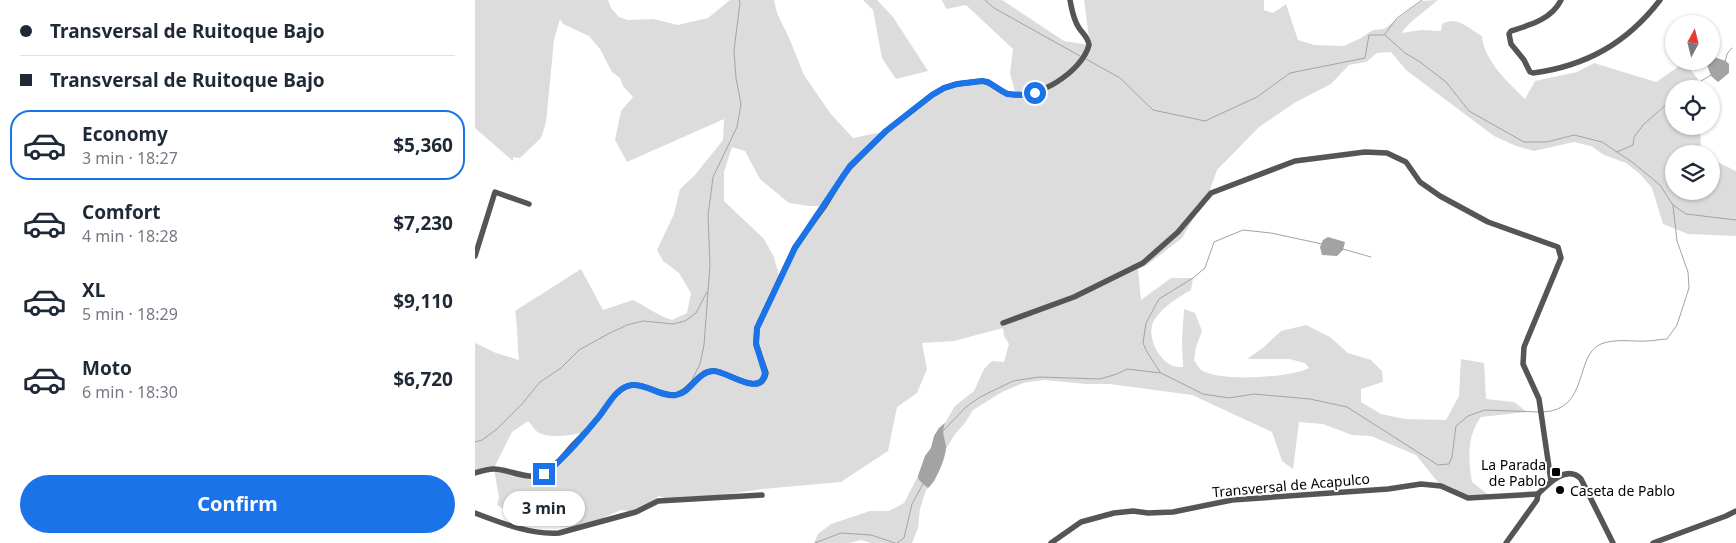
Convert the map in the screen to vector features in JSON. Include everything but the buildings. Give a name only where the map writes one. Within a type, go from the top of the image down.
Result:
[{"type":"street","points":[[475,473],[493,469],[529,476],[544,474],[599,417],[609,401],[630,385],[649,387],[660,393],[675,395],[682,393],[701,375],[712,370],[749,383],[758,383],[763,380],[765,373],[756,344],[757,328],[795,248],[850,166],[886,131],[932,95],[944,88],[957,84],[982,81],[988,82],[1007,94],[1024,95],[1050,87],[1060,80],[1078,64],[1086,54],[1089,45],[1074,19],[1071,0]]},
{"type":"street","points":[[1561,0],[1557,8],[1551,13],[1528,25],[1511,31],[1509,34],[1511,44],[1524,60],[1530,72],[1559,69],[1592,57],[1632,31],[1647,18],[1661,0]]},
{"type":"street","points":[[1003,323],[1074,298],[1143,263],[1178,232],[1211,192],[1295,161],[1365,152],[1387,154],[1406,162],[1420,182],[1448,201],[1488,222],[1558,247],[1561,258],[1524,347],[1523,364],[1539,399],[1551,481]]},
{"type":"street","points":[[475,256],[495,192],[529,204]]},
{"type":"street","points":[[1506,543],[1537,500],[1538,494],[1551,481],[1573,473],[1581,479],[1613,543]]},
{"type":"street","name":"Transversal de Acapulco","points":[[1051,543],[1081,522],[1114,513],[1133,511],[1148,513],[1173,512],[1232,500],[1387,489],[1421,484],[1441,486],[1468,498],[1538,494]]},
{"type":"street","points":[[475,513],[532,532],[548,534],[559,533],[636,512],[658,501],[762,495]]},
{"type":"street","points":[[1653,543],[1736,511]]},
{"type":"shaded area","points":[[475,0],[608,0],[611,8],[619,17],[628,20],[653,19],[678,25],[708,18],[730,0],[774,0],[777,13],[804,75],[830,113],[853,138],[887,131],[944,88],[970,82],[992,84],[1016,95],[1010,74],[1013,49],[966,5],[946,9],[942,0],[1002,0],[1064,41],[1090,45],[1084,0],[1264,0],[1264,10],[1273,13],[1286,4],[1298,40],[1314,45],[1344,46],[1373,30],[1384,29],[1421,1],[1438,0],[1411,22],[1401,33],[1422,30],[1441,31],[1442,24],[1453,21],[1463,24],[1482,36],[1487,54],[1492,62],[1504,78],[1525,99],[1535,81],[1577,72],[1594,63],[1656,82],[1673,70],[1691,70],[1698,80],[1665,80],[1665,135],[1700,135],[1701,145],[1665,145],[1665,200],[1720,200],[1720,163],[1736,171],[1736,236],[1688,234],[1663,224],[1652,188],[1639,173],[1626,163],[1604,155],[1591,146],[1574,142],[1534,151],[1516,146],[1494,136],[1406,70],[1391,52],[1377,53],[1366,62],[1349,65],[1331,84],[1296,102],[1259,127],[1217,170],[1209,192],[1182,238],[1147,265],[1138,269],[1141,300],[1171,278],[1193,278],[1191,290],[1167,306],[1152,325],[1151,331],[1154,345],[1161,357],[1172,366],[1183,367],[1184,309],[1195,313],[1202,331],[1196,347],[1194,360],[1201,370],[1223,376],[1271,376],[1309,368],[1305,363],[1289,359],[1247,359],[1264,347],[1281,331],[1306,325],[1330,337],[1348,353],[1371,360],[1382,371],[1383,382],[1361,389],[1361,402],[1381,414],[1405,419],[1446,420],[1459,396],[1461,359],[1484,363],[1486,399],[1514,402],[1527,412],[1481,417],[1476,424],[1471,439],[1469,456],[1472,482],[1490,496],[1477,498],[1441,486],[1416,455],[1371,436],[1352,435],[1323,424],[1299,422],[1293,469],[1282,461],[1272,432],[1192,395],[1110,384],[1044,380],[1023,383],[1002,392],[973,410],[946,449],[935,481],[926,490],[920,509],[918,528],[912,543],[871,543],[861,540],[849,543],[814,543],[818,534],[831,524],[870,511],[889,511],[904,503],[939,428],[945,423],[955,406],[974,391],[984,369],[992,361],[1004,362],[1009,344],[1004,336],[1003,328],[954,341],[922,343],[927,369],[917,393],[897,407],[888,451],[841,482],[762,489],[675,502],[659,496],[636,512],[621,510],[589,524],[569,527],[543,525],[568,514],[542,517],[530,514],[514,515],[497,505],[499,497],[494,469],[475,473],[475,343],[496,353],[519,360],[515,311],[581,269],[603,310],[633,300],[672,320],[687,313],[691,293],[679,273],[663,261],[657,250],[674,214],[680,189],[695,175],[723,140],[724,119],[627,162],[615,140],[621,111],[633,97],[623,86],[620,78],[612,72],[600,49],[589,36],[563,24],[560,19],[554,40],[546,122],[541,138],[520,158],[513,157],[513,161],[475,128]],"holes":[[[732,147],[745,151],[760,179],[789,203],[824,206],[796,247],[780,280],[774,257],[764,239],[724,201],[724,172]],[[528,421],[538,432],[551,436],[585,432],[544,474],[529,476],[494,468],[512,432]]]},
{"type":"shaded area","points":[[863,0],[877,0],[893,17],[928,71],[896,79],[882,58],[873,10]]},
{"type":"shaded area","points":[[1720,59],[1729,64],[1729,73],[1720,80],[1716,80],[1711,76],[1709,70],[1720,70]]},
{"type":"shaded area","points":[[1328,237],[1345,242],[1343,250],[1337,256],[1322,255],[1320,247],[1323,240]]},
{"type":"shaded area","points":[[945,423],[943,430],[946,447],[944,457],[937,475],[928,488],[919,480],[918,476],[925,456],[931,448],[934,436]]},
{"type":"waterway","points":[[692,380],[700,364],[704,345],[710,265],[708,215],[713,177],[737,127],[741,104],[736,78],[734,50],[739,0]]},
{"type":"waterway","points":[[985,0],[994,8],[1080,56]]},
{"type":"waterway","points":[[1385,34],[1397,18],[1422,0]]},
{"type":"waterway","points":[[1086,59],[1120,78],[1153,110],[1205,121],[1257,97],[1290,73],[1365,58],[1369,35],[1385,35],[1405,53],[1446,82],[1469,111],[1524,142],[1547,142],[1574,135],[1602,142],[1632,162],[1660,185],[1673,205],[1686,214],[1736,220]]},
{"type":"waterway","points":[[1725,62],[1727,54],[1732,48]]},
{"type":"waterway","points":[[1703,80],[1711,75]]},
{"type":"waterway","points":[[1617,152],[1633,145],[1634,137],[1644,124],[1665,106]]},
{"type":"waterway","points":[[1543,412],[1558,409],[1568,402],[1575,393],[1587,359],[1593,350],[1601,344],[1618,341],[1667,339],[1677,325],[1689,288],[1688,272],[1677,241],[1673,205]]},
{"type":"waterway","points":[[1160,372],[1143,343],[1146,323],[1159,299],[1193,278],[1205,268],[1214,242],[1243,230],[1271,233],[1322,244]]},
{"type":"waterway","points":[[1343,249],[1371,257]]},
{"type":"waterway","points":[[475,442],[482,440],[497,429],[522,404],[540,382],[561,368],[579,350],[627,325],[643,321],[673,324],[685,321],[696,313],[707,292]]},
{"type":"waterway","points":[[942,432],[966,407],[980,397],[1013,381],[1039,377],[1100,379],[1127,369],[1161,373],[1203,394],[1229,398],[1254,394],[1310,399],[1347,407],[1438,465],[1449,464],[1452,457],[1456,426],[1468,416],[1485,410],[1539,412]]},
{"type":"waterway","points":[[897,543],[904,538],[912,504],[924,482]]},
{"type":"waterway","points":[[815,543],[841,533],[871,535],[895,543]]},
{"type":"place","name":"La Parada de Pablo","points":[[1556,472]]},
{"type":"place","name":"Caseta de Pablo","points":[[1560,490]]},
{"type":"route","points":[[544,474],[552,468],[599,417],[609,401],[630,385],[649,387],[660,393],[675,395],[682,393],[701,375],[712,370],[719,371],[743,382],[758,383],[763,380],[765,378],[765,369],[761,361],[755,336],[795,248],[850,166],[899,120],[932,95],[944,88],[957,84],[982,81],[992,84],[1007,94],[1024,95],[1035,93]]}]
